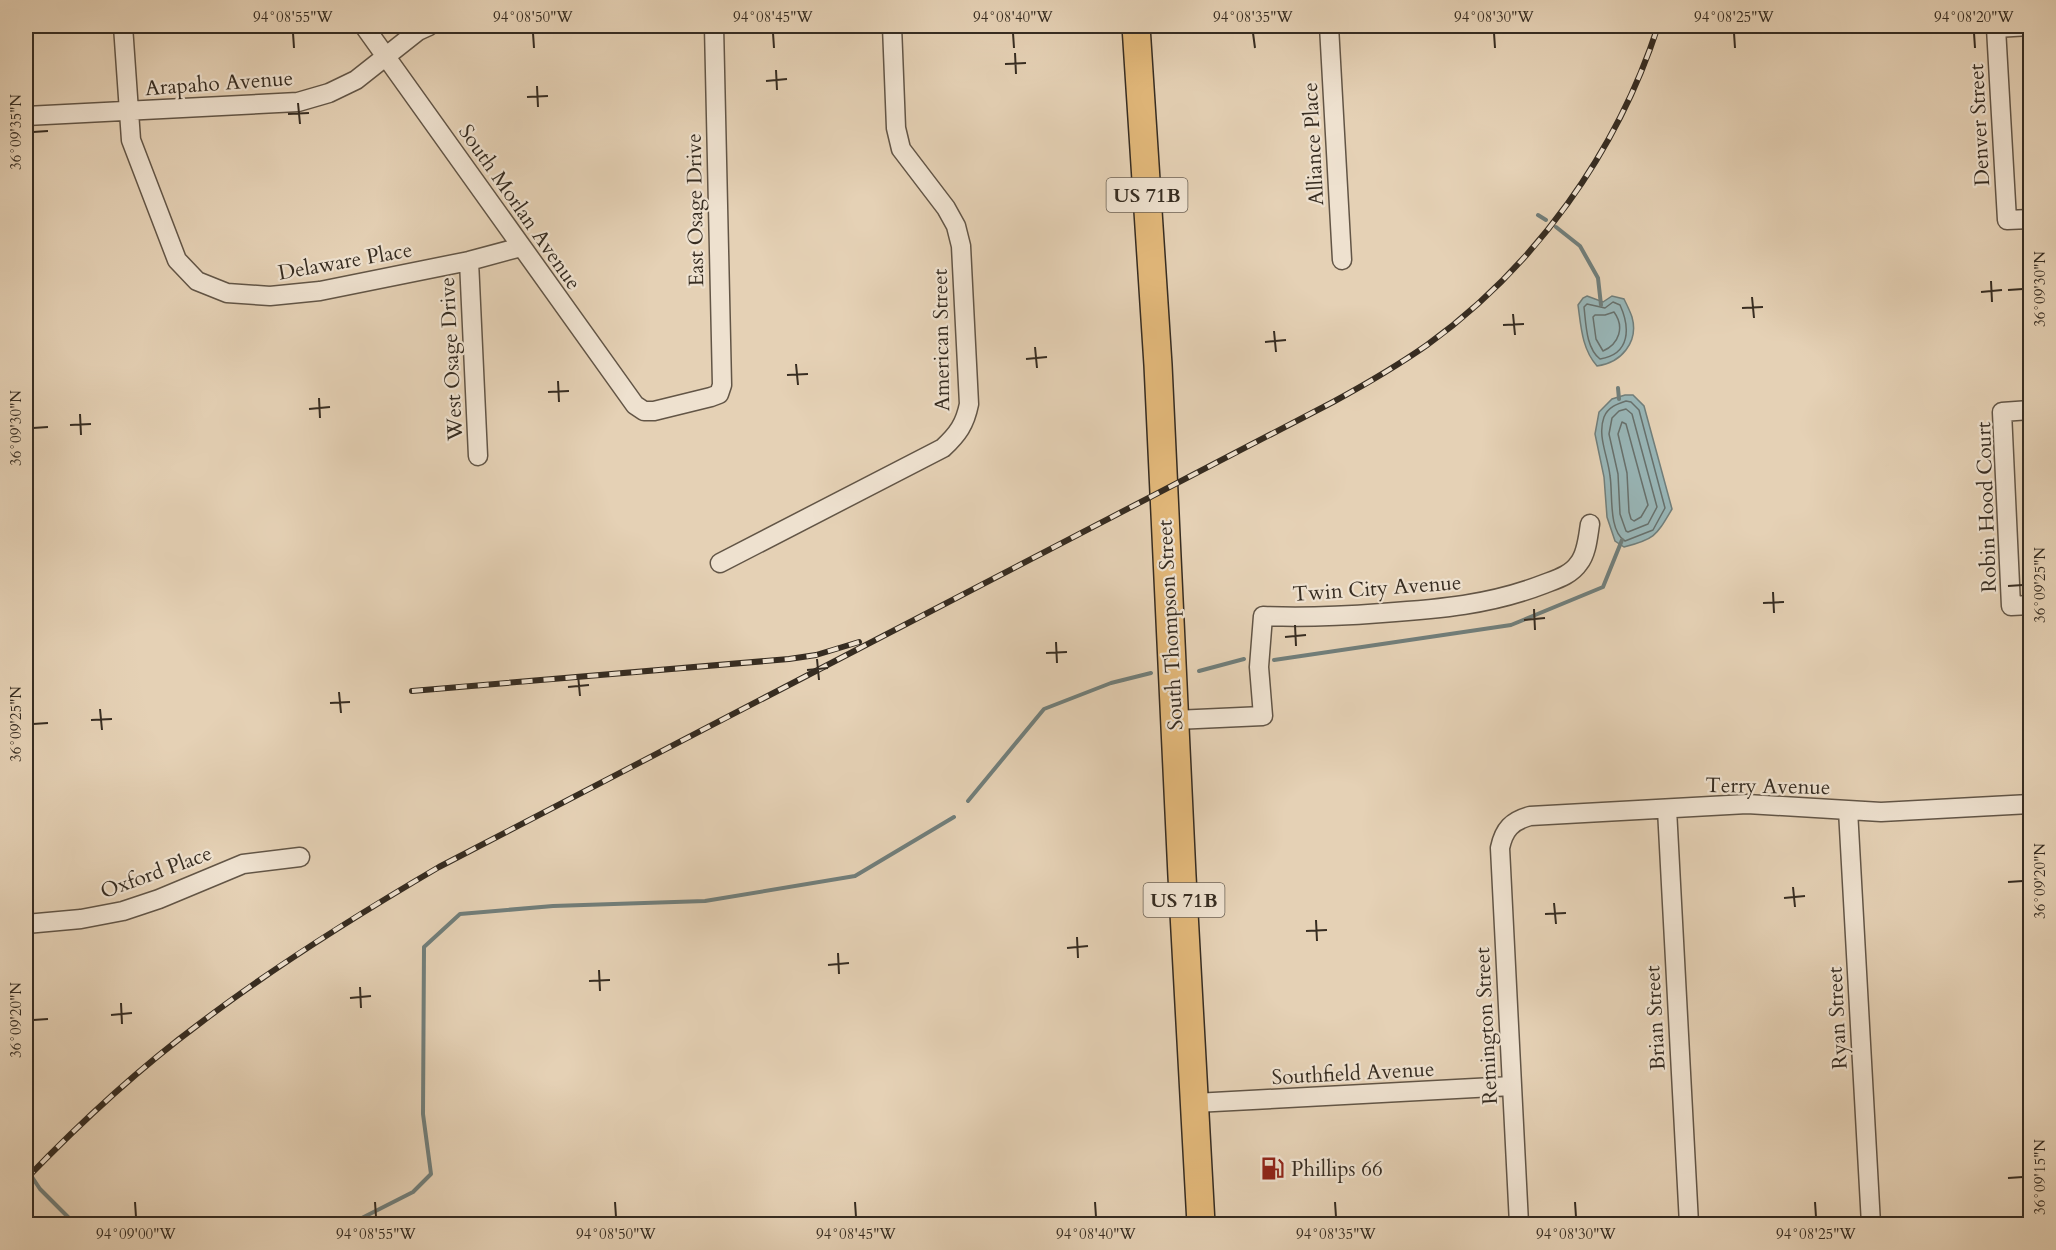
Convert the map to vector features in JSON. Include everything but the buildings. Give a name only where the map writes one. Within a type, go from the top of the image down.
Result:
[{"type":"highway","name":"South Thompson Street","points":[[1136,26],[1158,365],[1201,1224]]},
{"type":"street","name":"Delaware Place","points":[[123,26],[131,140],[177,260],[197,281],[227,293],[270,296],[320,291],[469,261],[521,247]]},
{"type":"street","name":"South Morlan Avenue","points":[[364,26],[635,405],[644,411]]},
{"type":"street","name":"Arapaho Avenue","points":[[26,116],[298,102],[329,93],[356,80],[418,31],[429,26]]},
{"type":"street","name":"East Osage Drive","points":[[644,411],[654,411],[719,394],[722,385],[714,26]]},
{"type":"street","name":"American Street","points":[[720,563],[943,448],[958,435],[966,421],[969,404],[961,246],[956,226],[946,208],[902,149],[896,128],[892,26]]},
{"type":"street","name":"Alliance Place","points":[[1329,26],[1342,260]]},
{"type":"street","name":"Denver Street","points":[[2031,26],[1996,28],[2007,220],[2031,219]]},
{"type":"street","name":"West Osage Drive","points":[[469,261],[478,456]]},
{"type":"street","name":"Robin Hood Court","points":[[2031,410],[2002,412],[2011,606],[2031,605]]},
{"type":"street","name":"Twin City Avenue","points":[[1175,720],[1263,716],[1259,667],[1263,616],[1293,618],[1452,609],[1532,589],[1566,575],[1580,563],[1586,547],[1590,524]]},
{"type":"street","name":"Terry Avenue","points":[[1507,827],[1517,819],[1530,816],[1747,804],[1881,812],[2031,804]]},
{"type":"street","name":"Brian Street","points":[[1667,809],[1689,1224]]},
{"type":"street","name":"Ryan Street","points":[[1848,810],[1871,1224]]},
{"type":"street","name":"Remington Street","points":[[1507,827],[1502,836],[1500,848],[1520,1224]]},
{"type":"street","name":"Oxford Place","points":[[26,924],[81,919],[123,911],[159,899],[243,864],[300,857]]},
{"type":"street","name":"Southfield Avenue","points":[[1195,1103],[1512,1086]]},
{"type":"water","points":[[1587,296],[1603,302],[1612,296],[1624,299],[1632,317],[1633,335],[1626,350],[1614,361],[1597,366],[1585,345],[1580,321],[1578,305]]},
{"type":"water","points":[[1633,395],[1644,406],[1672,509],[1658,531],[1649,539],[1624,547],[1615,541],[1607,517],[1604,477],[1595,434],[1599,412],[1612,399]]},
{"type":"waterway","points":[[1538,215],[1546,220]]},
{"type":"waterway","points":[[1556,227],[1580,246],[1598,278],[1601,305]]},
{"type":"waterway","points":[[1618,388],[1619,399]]},
{"type":"waterway","points":[[1274,660],[1511,625],[1603,587],[1622,540]]},
{"type":"waterway","points":[[1199,671],[1244,659]]},
{"type":"waterway","points":[[968,801],[1044,709],[1111,683],[1151,673]]},
{"type":"waterway","points":[[350,1224],[413,1192],[431,1174],[423,1114],[424,947],[460,914],[553,906],[705,901],[855,876],[954,817]]},
{"type":"waterway","points":[[26,1168],[40,1189],[75,1224]]},
{"type":"railway","points":[[26,1179],[109,1098],[176,1042],[287,961],[408,885],[1333,402],[1381,375],[1427,345],[1503,280],[1568,204],[1620,118],[1641,73],[1658,26]]},
{"type":"railway","points":[[412,691],[789,659],[816,655],[859,642]]},
{"type":"place","name":"Phillips 66","points":[[1273,1169]]}]
